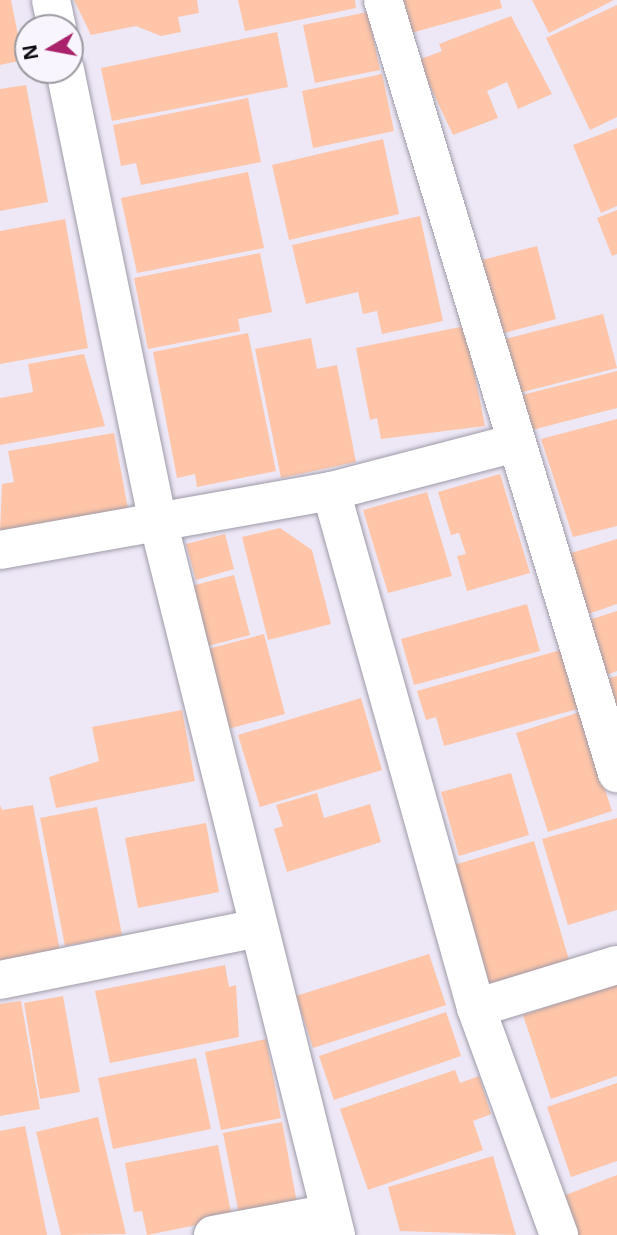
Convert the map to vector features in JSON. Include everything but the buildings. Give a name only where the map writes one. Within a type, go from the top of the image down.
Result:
[{"type":"street","points":[[383,0],[617,773]]},
{"type":"street","points":[[68,84],[157,517],[333,1224],[213,1235]]},
{"type":"street","points":[[0,550],[157,517],[331,491],[515,443]]},
{"type":"street","points":[[331,491],[476,1008],[559,1235]]},
{"type":"street","points":[[0,980],[258,928]]},
{"type":"street","points":[[476,1008],[617,965]]}]
